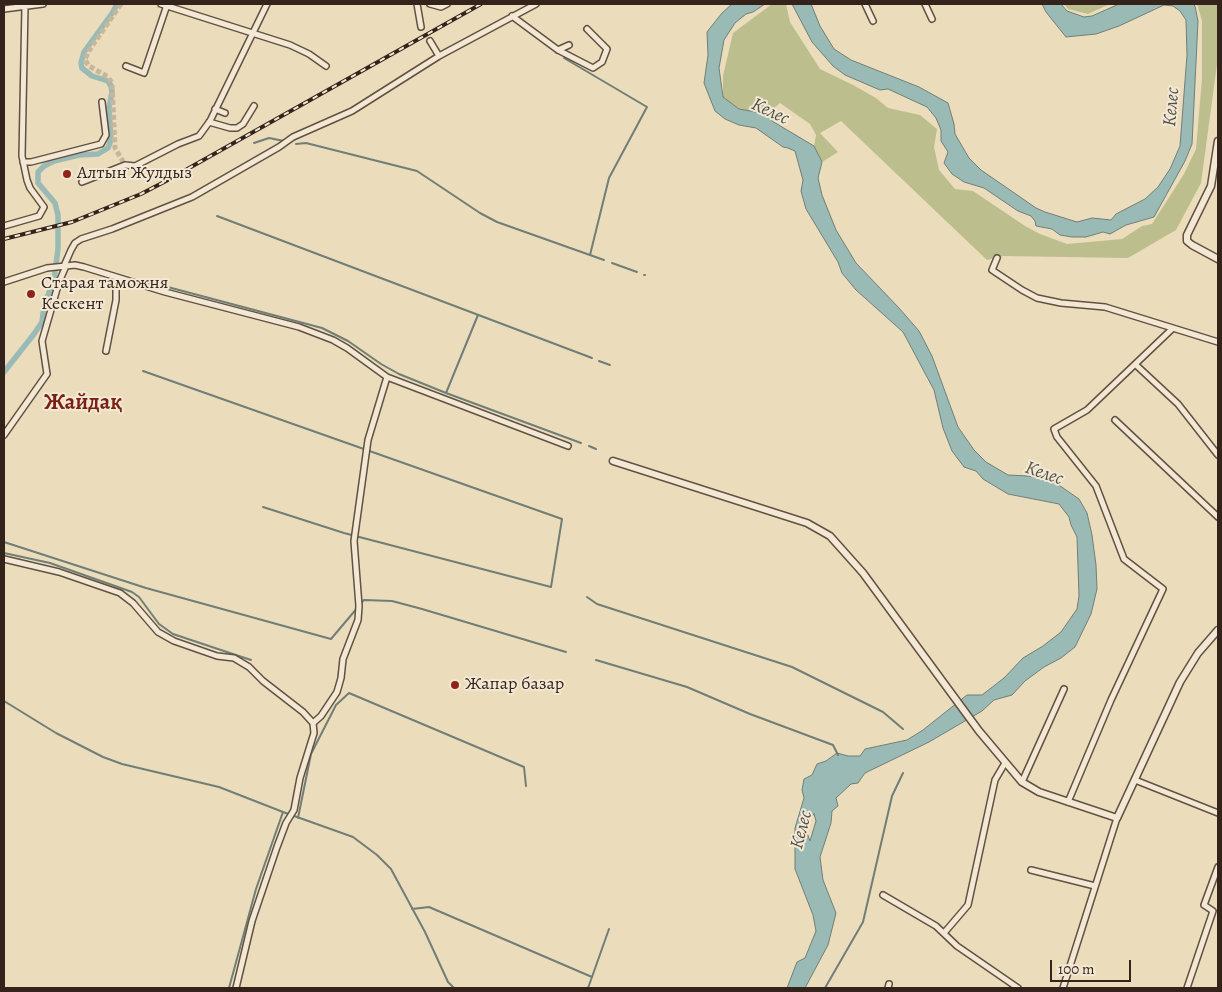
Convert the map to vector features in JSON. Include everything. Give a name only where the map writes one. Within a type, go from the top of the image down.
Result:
[{"type":"street","points":[[4,8],[43,4]]},
{"type":"street","points":[[82,182],[125,165],[135,166],[178,144],[197,138],[209,122],[267,4]]},
{"type":"street","points":[[417,4],[421,27]]},
{"type":"street","points":[[430,4],[441,7],[447,4]]},
{"type":"street","points":[[4,435],[46,374],[42,341],[63,266],[75,242],[192,197],[279,147],[292,137],[352,111],[440,56],[536,4]]},
{"type":"street","points":[[865,4],[873,20]]},
{"type":"street","points":[[925,4],[932,19]]},
{"type":"street","points":[[126,66],[144,74],[164,5],[301,50],[326,66]]},
{"type":"street","points":[[4,226],[32,219],[43,212],[43,204],[30,188],[23,162],[25,6]]},
{"type":"street","points":[[512,16],[558,50],[565,52],[591,68],[596,67],[602,62],[607,49],[587,30]]},
{"type":"street","points":[[430,41],[440,56]]},
{"type":"street","points":[[558,50],[570,45]]},
{"type":"street","points":[[23,162],[31,162],[101,144],[106,135],[102,102]]},
{"type":"street","points":[[209,122],[230,128],[240,127],[254,106]]},
{"type":"street","points":[[215,109],[225,113]]},
{"type":"street","points":[[1218,141],[1211,186],[1187,235],[1187,241],[1192,245],[1218,259]]},
{"type":"street","points":[[997,258],[992,270],[1037,298],[1061,303],[1104,307],[1218,342]]},
{"type":"street","points":[[4,282],[47,268],[63,266],[84,267],[165,292],[318,333],[347,348],[387,377],[568,446]]},
{"type":"street","points":[[106,351],[116,300],[116,277]]},
{"type":"street","points":[[1068,802],[1111,700],[1163,589],[1124,558],[1096,486],[1057,437],[1054,429],[1087,410],[1172,329]]},
{"type":"street","points":[[1136,365],[1178,404],[1218,455]]},
{"type":"street","points":[[236,988],[252,921],[276,847],[286,823],[294,810],[300,778],[314,733],[314,723],[338,692],[342,678],[343,659],[358,620],[359,606],[354,541],[368,440],[387,377]]},
{"type":"street","points":[[1115,420],[1218,517]]},
{"type":"street","points":[[612,461],[806,523],[830,536],[863,573],[979,731],[1022,782],[1039,792],[1117,818]]},
{"type":"street","points":[[4,559],[59,572],[120,593],[133,603],[158,632],[174,641],[217,656],[234,658],[249,667],[262,681],[303,712],[314,723]]},
{"type":"street","points":[[1063,988],[1117,818],[1180,682],[1198,653],[1218,630]]},
{"type":"street","points":[[1022,782],[1064,689]]},
{"type":"street","points":[[944,933],[968,905],[995,780],[1005,763]]},
{"type":"street","points":[[1135,780],[1218,813]]},
{"type":"street","points":[[1186,988],[1213,911],[1204,905],[1218,867]]},
{"type":"street","points":[[1031,870],[1095,886]]},
{"type":"street","points":[[883,895],[936,926],[957,946],[1018,988]]},
{"type":"green space","points":[[772,4],[786,4],[790,22],[820,69],[876,98],[888,108],[920,115],[937,129],[934,147],[939,170],[955,189],[973,191],[1025,226],[1067,244],[1122,239],[1142,226],[1152,224],[1184,174],[1196,149],[1202,79],[1202,21],[1197,4],[1217,4],[1218,57],[1201,183],[1176,230],[1128,258],[1003,256],[987,260],[841,121],[820,133],[838,152],[822,162],[814,146],[816,135],[810,124],[780,103],[767,114],[739,109],[723,97],[723,76],[733,33]]},
{"type":"green space","points":[[1064,4],[1110,4],[1088,14],[1068,9]]},
{"type":"water","name":"Келес","points":[[732,4],[765,4],[746,14],[735,23],[724,40],[719,68],[723,97],[739,109],[767,114],[772,121],[814,146],[822,162],[818,178],[822,195],[836,230],[856,263],[919,331],[932,356],[958,427],[974,450],[986,462],[1008,475],[1028,476],[1053,481],[1079,499],[1087,513],[1096,565],[1097,589],[1091,614],[1075,647],[1025,681],[1012,695],[994,700],[982,711],[929,742],[865,773],[858,783],[851,784],[836,798],[838,806],[832,811],[831,823],[820,857],[823,880],[836,913],[828,945],[805,988],[787,988],[797,962],[805,958],[816,931],[813,915],[795,869],[795,828],[804,798],[802,790],[804,779],[812,775],[817,764],[826,761],[837,753],[848,756],[860,756],[865,749],[907,740],[923,730],[967,695],[982,695],[1004,678],[1023,658],[1061,632],[1077,609],[1079,596],[1077,537],[1069,517],[1059,504],[1008,494],[983,479],[976,471],[964,467],[952,451],[943,428],[934,390],[903,332],[856,290],[842,273],[838,262],[806,209],[801,191],[803,180],[795,151],[783,147],[756,128],[739,125],[725,119],[715,111],[704,83],[708,55],[707,32]],"holes":[[[814,814],[816,821],[810,841],[806,830],[808,821]]]},
{"type":"water","name":"Келес","points":[[792,4],[811,4],[820,26],[834,49],[851,60],[919,87],[948,103],[955,134],[969,158],[981,170],[1036,208],[1077,222],[1092,218],[1111,220],[1116,214],[1145,199],[1158,187],[1170,169],[1180,146],[1187,55],[1186,20],[1180,11],[1173,6],[1164,5],[1119,26],[1096,34],[1066,37],[1042,4],[1061,4],[1067,11],[1084,17],[1092,16],[1119,4],[1193,4],[1198,21],[1192,144],[1185,161],[1154,217],[1126,225],[1110,234],[1103,232],[1086,237],[1060,235],[1052,229],[1036,226],[1031,216],[1018,211],[984,188],[964,182],[952,174],[944,163],[948,152],[941,141],[941,130],[936,118],[927,107],[888,89],[880,90],[845,75],[833,66],[812,42]]},
{"type":"waterway","points":[[4,372],[42,322],[44,306],[54,279],[58,249],[58,215],[55,203],[38,183],[38,172],[44,166],[54,161],[79,155],[98,154],[108,148],[111,140],[109,108],[112,92],[111,86],[108,81],[92,76],[82,68],[81,63],[84,52],[117,4]]},
{"type":"waterway","points":[[564,58],[647,107],[609,178],[590,255]]},
{"type":"waterway","points":[[254,143],[269,138],[284,141]]},
{"type":"waterway","points":[[296,144],[306,143],[417,171],[480,213],[497,222],[604,260]]},
{"type":"waterway","points":[[217,216],[592,358]]},
{"type":"waterway","points":[[612,263],[637,272]]},
{"type":"waterway","points":[[164,286],[322,328],[348,341],[399,374],[446,393],[478,315]]},
{"type":"waterway","points":[[599,361],[610,365]]},
{"type":"waterway","points":[[143,371],[562,519],[551,587],[344,533],[263,507]]},
{"type":"waterway","points":[[446,393],[581,443]]},
{"type":"waterway","points":[[589,446],[596,449]]},
{"type":"waterway","points":[[4,542],[146,588],[331,639],[358,607]]},
{"type":"waterway","points":[[4,553],[50,563],[132,592],[139,597],[159,624],[173,634],[251,660]]},
{"type":"waterway","points":[[587,597],[597,604],[792,667],[883,712],[903,729]]},
{"type":"waterway","points":[[361,603],[364,600],[392,601],[566,652]]},
{"type":"waterway","points":[[596,660],[687,687],[750,714],[833,745],[838,755]]},
{"type":"waterway","points":[[298,818],[311,754],[336,705],[349,693],[524,767],[526,786]]},
{"type":"waterway","points":[[4,701],[56,733],[103,757],[122,764],[219,787],[353,837],[377,855],[391,869],[425,932],[448,982],[454,988]]},
{"type":"waterway","points":[[825,988],[863,922],[892,796],[903,773]]},
{"type":"waterway","points":[[229,988],[256,889],[283,812]]},
{"type":"waterway","points":[[412,909],[429,907],[592,977],[588,988]]},
{"type":"waterway","points":[[592,977],[609,929]]},
{"type":"tunnel","points":[[121,4],[88,52],[85,60],[89,66],[108,77],[112,83],[115,148],[125,165]]},
{"type":"railway","points":[[4,239],[72,222],[141,194],[481,4]]},
{"type":"place","name":"Алтын Жулдыз","points":[[67,174]]},
{"type":"place","name":"Старая таможня Кескент","points":[[31,294]]},
{"type":"place","name":"Жапар базар","points":[[455,685]]},
{"type":"district","name":"Жайдақ","points":[[83,404]]}]
